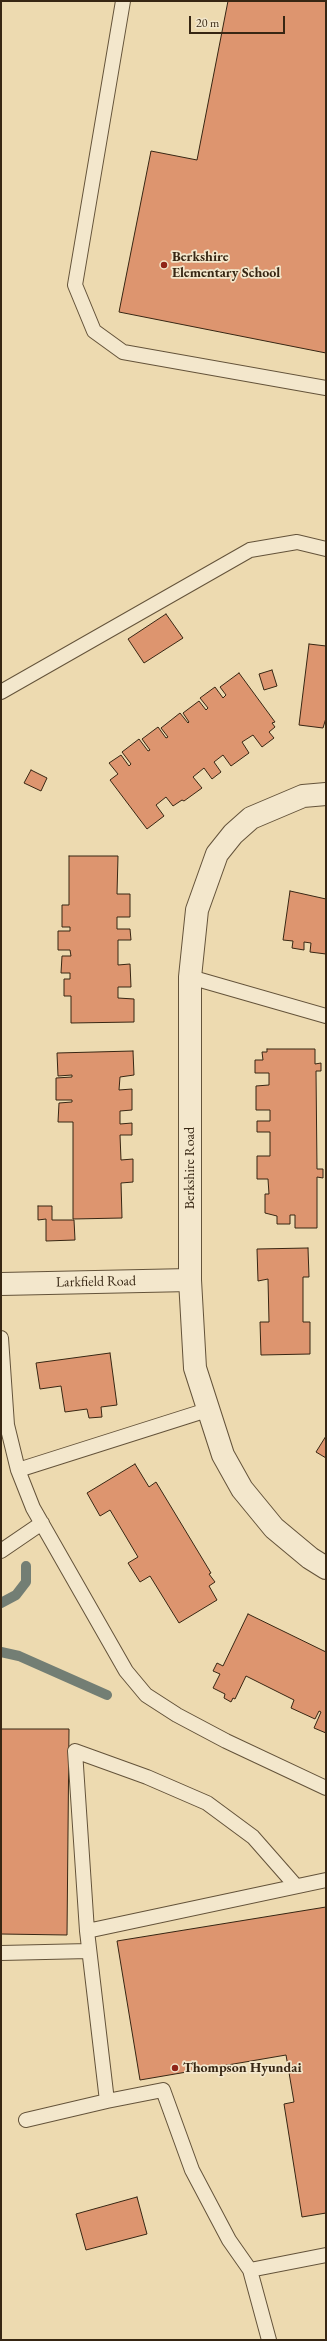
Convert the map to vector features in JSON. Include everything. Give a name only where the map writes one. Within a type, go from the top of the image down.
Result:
[{"type":"street","name":"Berkshire Road","points":[[326,794],[303,796],[251,818],[233,834],[217,854],[196,910],[190,977],[190,1280],[196,1368],[207,1410],[222,1455],[242,1489],[274,1528],[310,1558],[326,1568]]},
{"type":"street","name":"Larkfield Road","points":[[1,1284],[190,1280]]},
{"type":"lane","points":[[123,1],[75,285],[94,331],[123,352],[326,388]]},
{"type":"lane","points":[[1,692],[250,550],[297,542],[326,549]]},
{"type":"lane","points":[[190,977],[326,1016]]},
{"type":"lane","points":[[1,1338],[7,1425],[18,1470],[33,1508],[126,1671],[146,1695],[177,1715],[226,1741],[326,1788]]},
{"type":"lane","points":[[18,1470],[207,1410]]},
{"type":"lane","points":[[1,1551],[42,1523]]},
{"type":"lane","points":[[108,2101],[87,1931],[75,1751],[147,1777],[208,1803],[253,1837],[296,1886]]},
{"type":"lane","points":[[87,1931],[326,1880]]},
{"type":"lane","points":[[1,1953],[89,1951]]},
{"type":"lane","points":[[26,2120],[163,2090],[192,2170],[229,2240],[250,2270],[269,2340]]},
{"type":"lane","points":[[250,2270],[326,2255]]},
{"type":"building","points":[[228,1],[326,1],[326,353],[119,312],[151,151],[197,160]]},
{"type":"building","points":[[166,614],[183,638],[144,663],[128,639]]},
{"type":"building","points":[[309,644],[326,646],[326,718],[323,728],[299,725]]},
{"type":"building","points":[[272,670],[277,686],[264,690],[259,674]]},
{"type":"building","points":[[239,673],[275,722],[272,723],[275,727],[269,732],[274,738],[262,747],[253,735],[242,742],[249,753],[231,766],[223,755],[214,762],[221,772],[212,779],[204,768],[193,777],[202,788],[184,801],[182,800],[173,806],[166,797],[156,805],[164,816],[147,829],[110,780],[118,774],[109,763],[121,755],[129,766],[131,764],[122,752],[139,739],[148,751],[150,750],[142,739],[158,727],[166,738],[168,737],[161,728],[180,713],[188,723],[189,722],[183,713],[199,701],[206,710],[208,708],[200,698],[215,687],[223,698],[226,695],[220,687]]},
{"type":"building","points":[[31,770],[47,778],[41,791],[24,783]]},
{"type":"building","points":[[69,856],[118,856],[117,894],[130,894],[130,917],[117,917],[117,929],[130,929],[131,940],[118,940],[118,965],[130,964],[131,987],[118,987],[118,998],[134,999],[134,1022],[71,1023],[71,996],[64,996],[64,979],[70,979],[70,973],[61,973],[62,956],[71,956],[70,950],[58,950],[58,931],[70,931],[70,927],[62,927],[62,905],[69,905]]},
{"type":"building","points":[[290,891],[326,899],[326,954],[310,952],[311,943],[304,942],[304,950],[292,948],[293,941],[283,940]]},
{"type":"building","points":[[267,1049],[315,1049],[315,1064],[321,1063],[321,1071],[316,1071],[317,1169],[323,1169],[323,1178],[317,1177],[317,1228],[295,1228],[295,1215],[290,1215],[290,1224],[277,1224],[277,1216],[265,1213],[265,1194],[269,1194],[268,1179],[257,1179],[257,1156],[270,1156],[270,1132],[257,1132],[257,1121],[270,1121],[270,1110],[256,1110],[256,1086],[269,1085],[269,1073],[255,1073],[255,1060],[263,1060],[262,1052],[267,1052]]},
{"type":"building","points":[[133,1051],[134,1075],[120,1077],[119,1090],[132,1089],[132,1110],[120,1111],[120,1124],[132,1123],[132,1135],[120,1135],[121,1160],[133,1159],[133,1182],[121,1183],[122,1218],[73,1219],[73,1122],[58,1122],[59,1103],[72,1102],[72,1100],[56,1100],[56,1078],[72,1077],[72,1075],[58,1076],[57,1053]]},
{"type":"building","points":[[38,1206],[52,1206],[52,1220],[74,1220],[75,1240],[46,1241],[46,1219],[38,1220]]},
{"type":"building","points":[[308,1248],[309,1277],[303,1277],[303,1322],[310,1322],[310,1354],[261,1355],[260,1322],[269,1322],[268,1279],[258,1281],[257,1249]]},
{"type":"building","points":[[110,1353],[117,1405],[101,1407],[102,1417],[89,1418],[87,1409],[65,1412],[61,1386],[40,1389],[36,1363]]},
{"type":"building","points":[[326,1436],[326,1458],[316,1452]]},
{"type":"building","points":[[135,1464],[149,1487],[156,1482],[215,1582],[209,1586],[217,1600],[179,1623],[150,1576],[140,1582],[128,1563],[138,1557],[110,1510],[100,1516],[87,1493]]},
{"type":"building","points":[[248,1614],[326,1652],[326,1733],[314,1728],[321,1712],[319,1711],[315,1719],[291,1708],[294,1700],[246,1676],[235,1699],[233,1698],[231,1702],[224,1698],[225,1694],[213,1688],[220,1674],[213,1671],[217,1663],[223,1666]]},
{"type":"building","points":[[1,1729],[69,1729],[67,1935],[1,1934]]},
{"type":"building","name":"Thompson Hyundai","points":[[326,1907],[326,2213],[302,2217],[284,2104],[294,2102],[286,2055],[140,2080],[117,1941]]},
{"type":"building","points":[[137,2197],[147,2234],[86,2250],[76,2214]]},
{"type":"waterway","points":[[1,1603],[16,1595],[26,1582],[26,1566]]},
{"type":"waterway","points":[[1,1652],[19,1656],[107,1695]]},
{"type":"place","name":"Berkshire Elementary School","points":[[164,265]]},
{"type":"place","name":"Thompson Hyundai","points":[[175,2068]]}]
